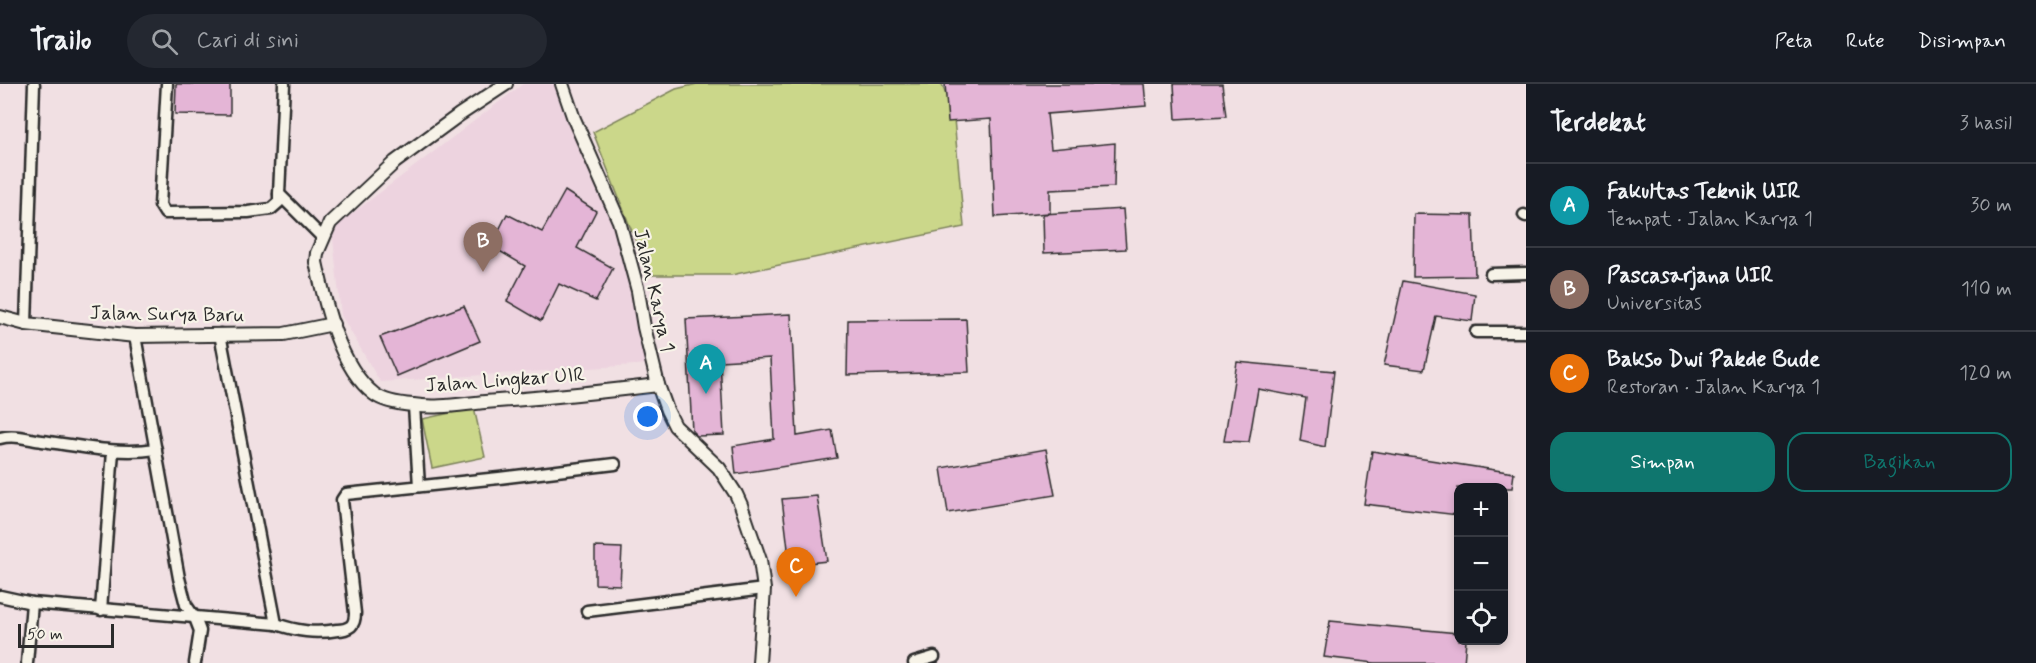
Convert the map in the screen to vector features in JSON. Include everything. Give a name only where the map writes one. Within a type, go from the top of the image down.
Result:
[{"type":"street","points":[[26,324],[34,84]]},
{"type":"street","points":[[167,84],[160,205],[165,213],[248,212],[271,209],[279,201],[284,84]]},
{"type":"street","name":"Jalan Lingkar UIR","points":[[507,84],[459,115],[395,162],[330,223],[322,237],[316,262],[333,324],[347,360],[356,376],[375,394],[414,406],[546,398],[658,385]]},
{"type":"street","name":"Jalan Karya 1","points":[[562,84],[574,119],[619,221],[638,291],[658,385],[675,426],[719,468],[736,494],[760,560],[764,589],[759,663]]},
{"type":"street","points":[[279,194],[322,237]]},
{"type":"street","points":[[1491,274],[1526,273]]},
{"type":"street","name":"Jalan Surya Baru","points":[[0,316],[26,324],[135,336],[284,334],[333,324]]},
{"type":"street","points":[[1476,332],[1526,332]]},
{"type":"street","points":[[220,334],[276,624]]},
{"type":"street","points":[[135,336],[179,578],[186,605],[200,631],[195,663]]},
{"type":"street","points":[[414,406],[419,486]]},
{"type":"street","points":[[0,438],[21,437],[113,451],[139,452],[156,449]]},
{"type":"street","points":[[101,610],[113,451]]},
{"type":"street","points":[[0,596],[32,603],[101,610],[276,624],[299,632],[321,633],[351,626],[354,621],[343,496],[356,491],[499,478],[615,464]]},
{"type":"street","points":[[586,610],[764,589]]},
{"type":"street","points":[[27,663],[32,603]]},
{"type":"street","points":[[914,663],[934,657]]},
{"type":"shaded area","points":[[523,84],[557,84],[619,221],[650,364],[380,382],[341,315],[332,229]]},
{"type":"green space","points":[[697,84],[942,84],[954,119],[964,227],[731,275],[649,275],[593,132],[676,89]]},
{"type":"green space","points":[[474,408],[485,457],[432,468],[422,419]]},
{"type":"building","points":[[176,84],[230,84],[230,115],[175,114]]},
{"type":"building","points":[[945,84],[1144,84],[1146,106],[1047,114],[1051,149],[1115,143],[1114,187],[1050,190],[1050,213],[995,217],[991,119],[948,122]]},
{"type":"building","points":[[1174,84],[1222,84],[1226,116],[1176,119]]},
{"type":"building","points":[[565,191],[596,211],[577,248],[613,268],[596,301],[559,284],[541,321],[507,301],[525,266],[491,246],[507,214],[542,232]]},
{"type":"building","points":[[1123,209],[1126,249],[1044,253],[1043,214]]},
{"type":"building","points":[[1414,214],[1473,215],[1475,276],[1413,277]]},
{"type":"building","points":[[1403,281],[1475,294],[1472,321],[1436,316],[1424,370],[1384,365]]},
{"type":"building","points":[[464,306],[480,341],[397,376],[380,337]]},
{"type":"building","points":[[791,314],[797,436],[832,430],[837,458],[736,474],[733,446],[774,439],[770,358],[720,361],[724,435],[697,436],[692,431],[686,319]]},
{"type":"building","points":[[966,319],[969,372],[847,375],[848,320]]},
{"type":"building","points":[[1237,362],[1334,371],[1325,447],[1300,441],[1306,398],[1258,389],[1249,442],[1224,441]]},
{"type":"building","points":[[1046,449],[1055,495],[948,513],[941,468]]},
{"type":"building","points":[[1372,451],[1514,473],[1512,488],[1508,488],[1508,483],[1454,483],[1454,515],[1364,504]]},
{"type":"building","points":[[817,496],[827,561],[790,565],[782,499]]},
{"type":"building","points":[[595,547],[622,548],[620,585],[595,584]]},
{"type":"building","points":[[1330,621],[1454,633],[1454,645],[1466,645],[1464,663],[1375,663],[1324,657]]},
{"type":"place","name":"Pascasarjana UIR","points":[[483,272]]},
{"type":"place","name":"Fakultas Teknik UIR","points":[[706,394]]},
{"type":"place","name":"Bakso Dwi Pakde Bude","points":[[796,597]]}]
